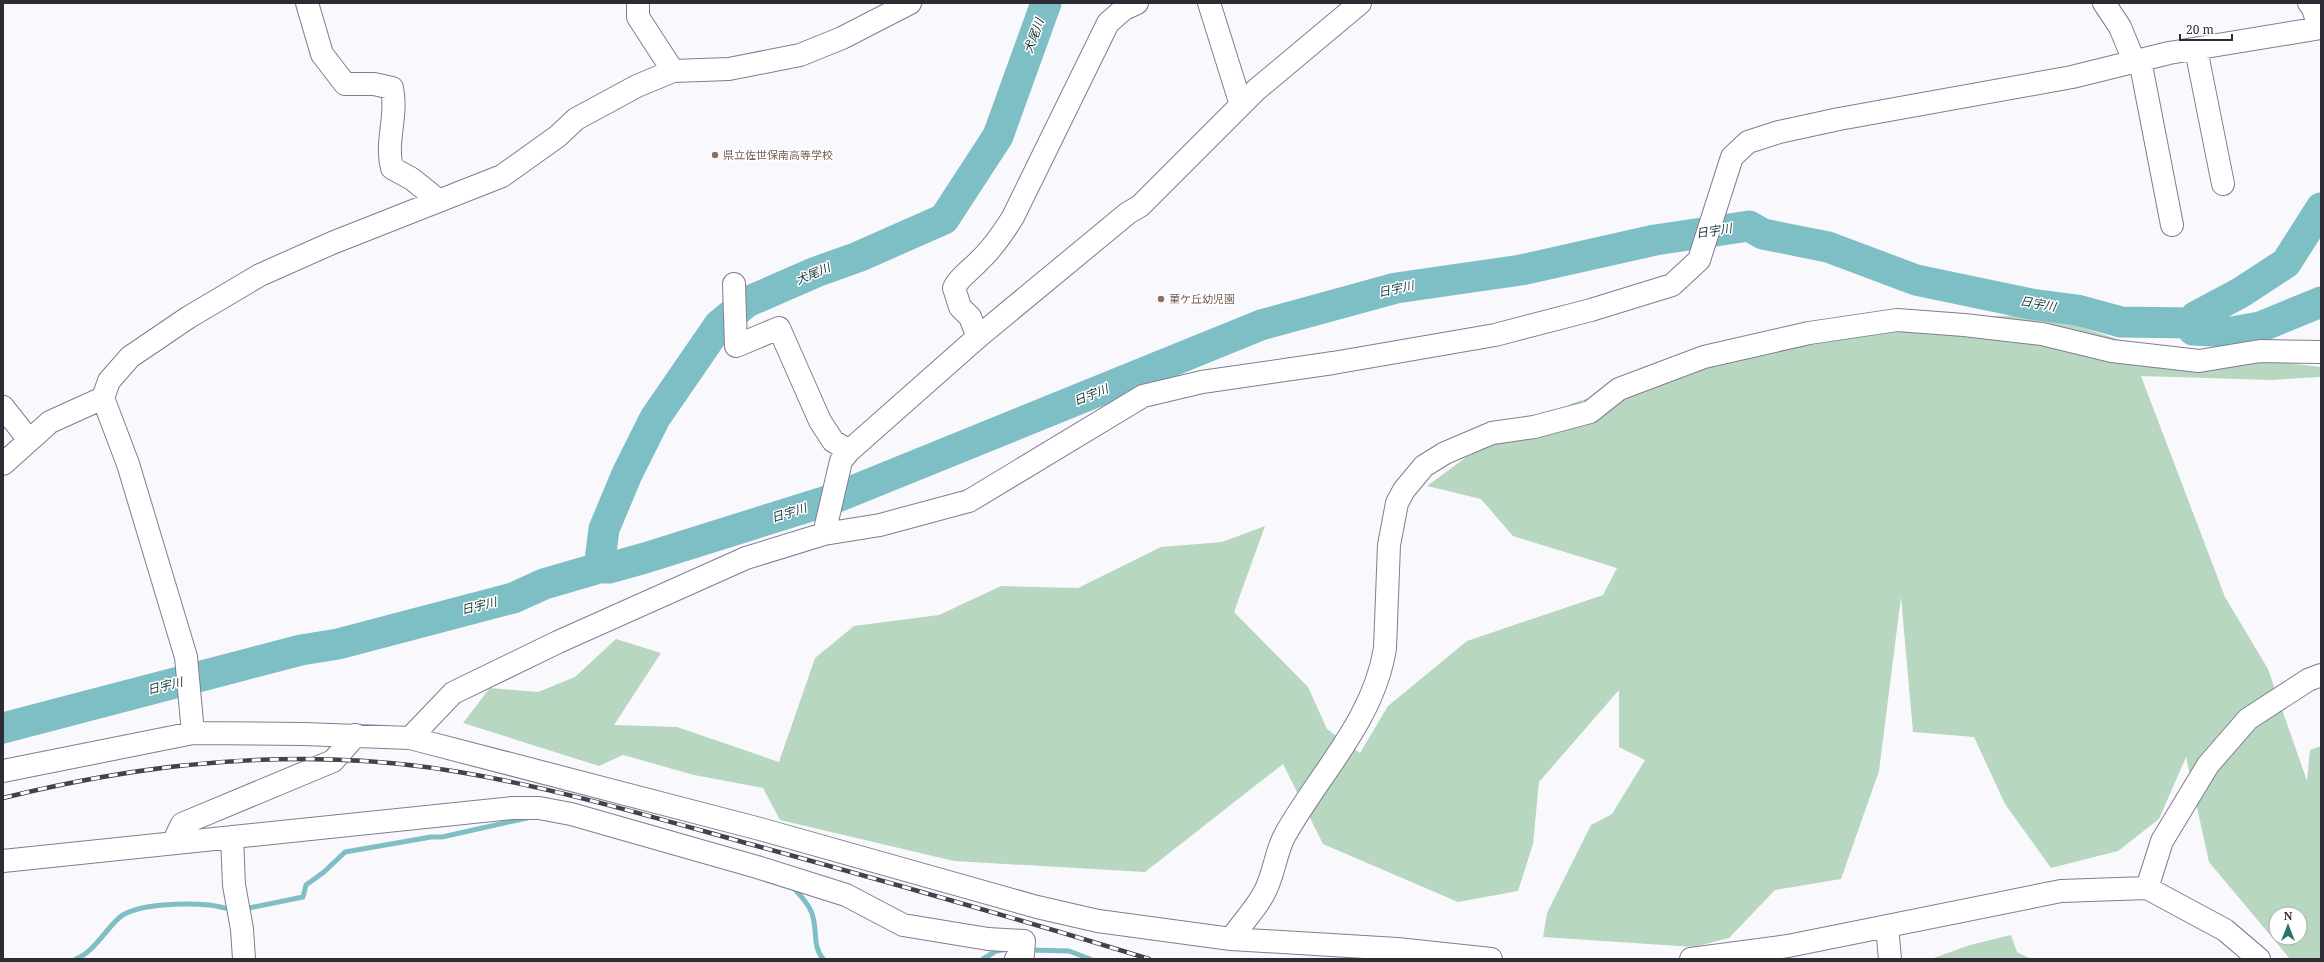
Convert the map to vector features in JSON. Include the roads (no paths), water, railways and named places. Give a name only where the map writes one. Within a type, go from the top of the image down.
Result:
[{"type":"street","points":[[307,3],[322,54],[345,84],[374,84],[392,88],[395,103],[389,156],[392,168],[412,178],[438,200]]},
{"type":"street","points":[[638,3],[638,17],[674,71]]},
{"type":"street","points":[[3,464],[50,422],[102,398],[109,381],[130,357],[183,321],[253,279],[332,243],[502,176],[558,136],[576,119],[638,86],[674,71],[729,69],[800,55],[842,38],[910,3]]},
{"type":"street","points":[[978,337],[970,317],[960,307],[954,288],[959,278],[979,262],[997,242],[1014,217],[1108,23],[1124,9],[1137,3]]},
{"type":"street","points":[[1209,3],[1241,105]]},
{"type":"street","points":[[825,528],[845,456],[978,337],[1128,213],[1140,206],[1256,90],[1360,3]]},
{"type":"street","points":[[2104,3],[2120,27],[2137,60],[2172,225]]},
{"type":"street","points":[[410,738],[454,693],[565,639],[746,558],[825,528],[880,525],[969,501],[1143,396],[1202,382],[1332,363],[1495,335],[1591,310],[1672,285],[1699,260],[1732,157],[1748,142],[1779,132],[1897,108],[2072,77],[2137,60],[2320,28],[2313,8],[2309,3]]},
{"type":"street","points":[[2196,49],[2223,184]]},
{"type":"street","points":[[734,284],[736,346],[779,328],[820,421],[845,456]]},
{"type":"street","points":[[1231,939],[1264,894],[1285,836],[1348,740],[1368,700],[1383,662],[1390,545],[1397,503],[1404,490],[1424,466],[1445,452],[1492,433],[1534,426],[1590,412],[1619,389],[1704,357],[1809,333],[1897,320],[1964,325],[2042,334],[2112,351],[2199,361],[2260,351],[2321,352]]},
{"type":"street","points":[[102,398],[128,464],[186,657],[192,727]]},
{"type":"street","points":[[3,407],[29,440]]},
{"type":"street","points":[[2147,888],[2162,841],[2208,765],[2248,719],[2308,680],[2321,675]]},
{"type":"street","points":[[3,771],[192,727],[410,738],[760,829],[1037,907],[1098,921],[1231,939],[1397,949],[1491,959]]},
{"type":"street","points":[[173,843],[182,824],[333,761],[356,735]]},
{"type":"street","points":[[3,861],[512,808],[539,808],[661,839],[839,893],[865,904],[903,925],[988,939],[1021,952]]},
{"type":"street","points":[[232,837],[244,959]]},
{"type":"street","points":[[1691,959],[1788,946],[2061,891],[2147,888],[2225,930],[2259,959]]},
{"type":"street","points":[[1887,926],[1890,959]]},
{"type":"waterway","name":"犬尾川","points":[[599,568],[604,529],[627,474],[655,418],[719,325],[747,302],[816,272],[858,257],[944,219],[998,136],[1046,3]]},
{"type":"waterway","name":"日宇川","points":[[2321,208],[2286,263],[2240,293],[2195,317],[2191,323],[2193,330],[2232,332],[2260,327],[2321,302]]},
{"type":"waterway","name":"日宇川","points":[[3,728],[301,650],[338,644],[513,598],[544,584],[599,568],[609,568],[645,558],[830,500],[1261,325],[1396,288],[1521,270],[1655,240],[1749,226],[1763,234],[1828,247],[1916,280],[2031,304],[2077,310],[2121,322],[2191,323]]},
{"type":"waterway","points":[[244,909],[303,897],[306,885],[324,872],[345,852],[431,837],[442,837],[527,818]]},
{"type":"waterway","points":[[793,887],[806,903],[813,915],[817,948],[823,959]]},
{"type":"waterway","points":[[76,959],[89,951],[115,922],[128,912],[163,905],[189,904],[210,905],[234,909]]},
{"type":"waterway","points":[[983,959],[996,951],[1003,950]]},
{"type":"waterway","points":[[1029,950],[1069,951],[1090,959]]},
{"type":"railway","points":[[3,798],[59,785],[116,775],[230,761],[288,759],[345,760],[402,764],[459,772],[534,787],[646,815],[953,901],[1149,959]]},
{"type":"place","name":"県立佐世保南高等学校","points":[[715,155]]},
{"type":"place","name":"菫ケ丘幼児園","points":[[1161,299]]}]
